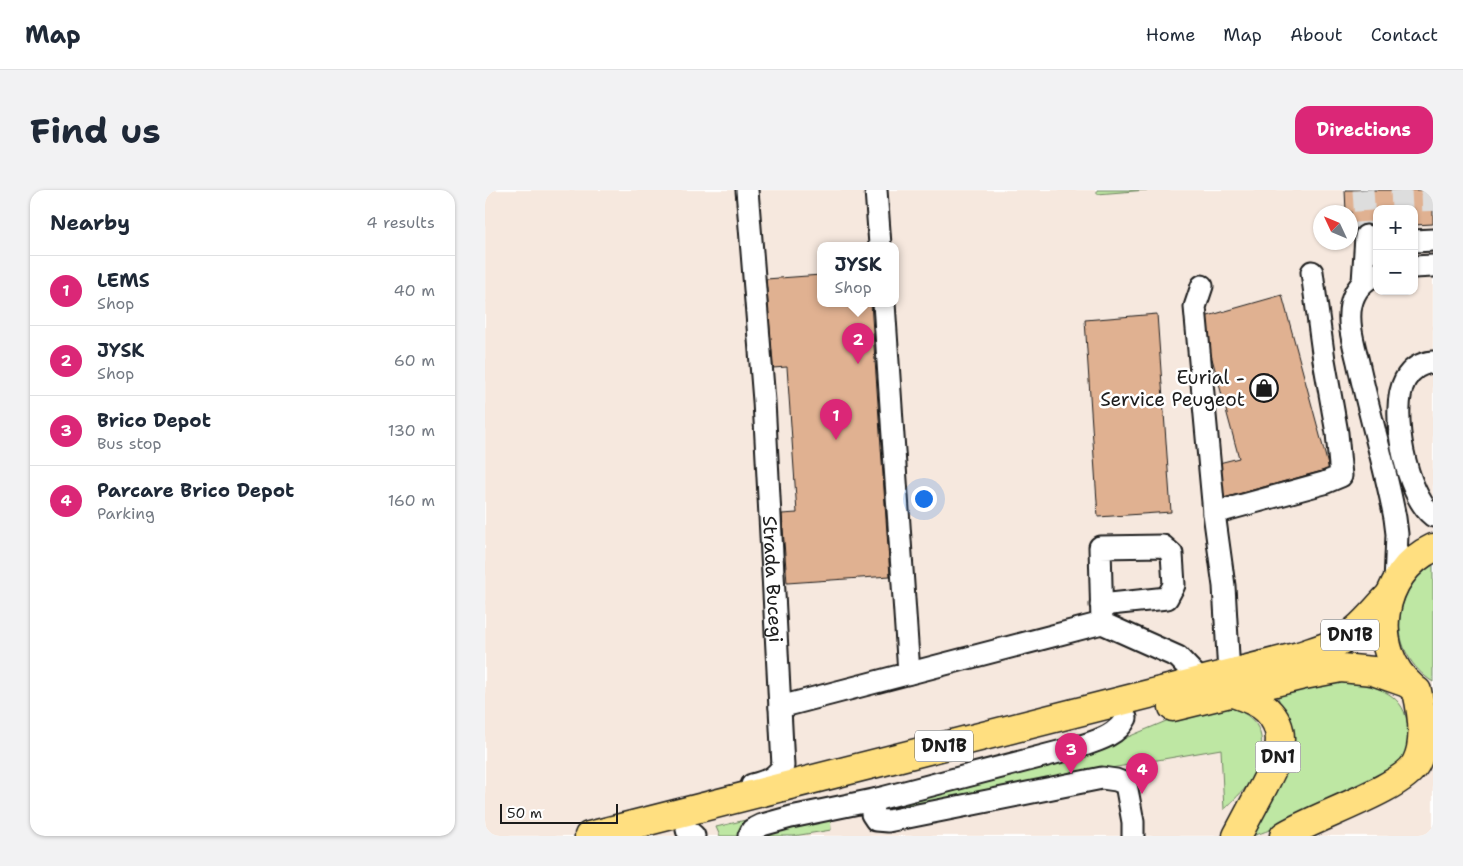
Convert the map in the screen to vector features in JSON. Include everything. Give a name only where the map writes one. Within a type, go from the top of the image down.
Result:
[{"type":"main road","name":"DN1B","points":[[682,834],[1126,718],[1231,683],[1332,644],[1357,630],[1392,589],[1405,569],[1433,548]]},
{"type":"main road","name":"DN1B","points":[[1392,589],[1385,614],[1384,633],[1388,651],[1396,668],[1419,691]]},
{"type":"main road","name":"DN1B","points":[[593,835],[1201,680],[1231,683],[1304,675],[1341,668],[1373,671],[1419,691]]},
{"type":"main road","name":"DN1","points":[[1231,683],[1268,711],[1274,718],[1280,735],[1278,758],[1237,836]]},
{"type":"main road","points":[[1284,836],[1319,817],[1381,789],[1411,771],[1417,761],[1422,736],[1419,691]]},
{"type":"main road","points":[[1307,836],[1395,794],[1433,770]]},
{"type":"lane","name":"Strada Bucegi","points":[[593,835],[622,820],[765,782],[776,776],[783,766],[764,401],[747,190]]},
{"type":"lane","points":[[876,190],[880,242]]},
{"type":"lane","points":[[1418,242],[1433,240]]},
{"type":"lane","points":[[1370,242],[1370,278],[1354,297],[1351,307],[1351,325],[1395,518],[1397,534],[1392,589]]},
{"type":"lane","points":[[1418,267],[1433,266]]},
{"type":"lane","points":[[1214,514],[1324,483],[1341,476],[1337,434],[1324,360],[1312,272]]},
{"type":"lane","points":[[1202,286],[1195,308],[1214,514],[1224,586],[1231,683]]},
{"type":"lane","points":[[884,307],[909,673]]},
{"type":"lane","points":[[1433,362],[1418,366],[1411,372],[1404,384],[1399,400],[1400,432],[1404,457],[1422,506],[1433,516]]},
{"type":"lane","points":[[1412,482],[1423,494],[1433,501]]},
{"type":"lane","points":[[780,708],[909,673],[1006,650],[1101,614],[1178,657],[1201,680]]},
{"type":"lane","points":[[875,818],[1106,737],[1121,728],[1126,718]]},
{"type":"lane","points":[[749,836],[752,830],[791,817],[875,818],[888,821],[1102,778],[1126,784],[1133,822],[1133,836]]},
{"type":"shaded area","points":[[485,190],[1433,190],[1433,836],[485,836]]},
{"type":"green space","points":[[1097,190],[1147,190],[1097,194]]},
{"type":"green space","points":[[1433,565],[1433,682],[1418,670],[1408,656],[1402,640],[1400,623],[1402,607],[1408,591],[1419,577]]},
{"type":"green space","points":[[1340,681],[1379,689],[1396,700],[1402,707],[1408,728],[1409,745],[1405,756],[1392,770],[1355,792],[1284,824],[1252,836],[1287,721],[1277,695]]},
{"type":"green space","points":[[1227,707],[1238,710],[1254,721],[1261,737],[1261,746],[1260,757],[1251,780],[1224,810],[1221,749],[1059,777],[891,813],[885,810],[889,804],[1068,762],[1171,719]]},
{"type":"green space","points":[[902,783],[742,836],[720,836],[716,827]]},
{"type":"green space","points":[[830,817],[831,830],[794,836],[761,836]]},
{"type":"building","points":[[1345,190],[1433,190],[1433,224],[1418,225],[1418,205],[1373,205],[1373,236],[1358,237],[1358,205],[1346,205]]},
{"type":"building","points":[[817,275],[817,307],[871,307],[890,576],[787,583],[782,514],[797,513],[787,367],[773,368],[766,279]]},
{"type":"building","name":"Eurial - Service Peugeot","points":[[1282,295],[1329,469],[1224,498],[1215,464],[1239,458],[1201,318]]},
{"type":"building","points":[[1157,314],[1171,512],[1098,517],[1085,320]]},
{"type":"tunnel","points":[[1363,190],[1366,236]]},
{"type":"tunnel","points":[[1401,190],[1402,205]]},
{"type":"tunnel","points":[[1432,190],[1433,218]]},
{"type":"place","name":"JYSK","points":[[858,364]]},
{"type":"place","name":"Eurial - Service Peugeot","points":[[1264,388]]},
{"type":"place","name":"LEMS","points":[[836,440]]},
{"type":"place","name":"Brico Depot","points":[[1071,774]]},
{"type":"place","name":"Parcare Brico Depot","points":[[1142,794]]}]
